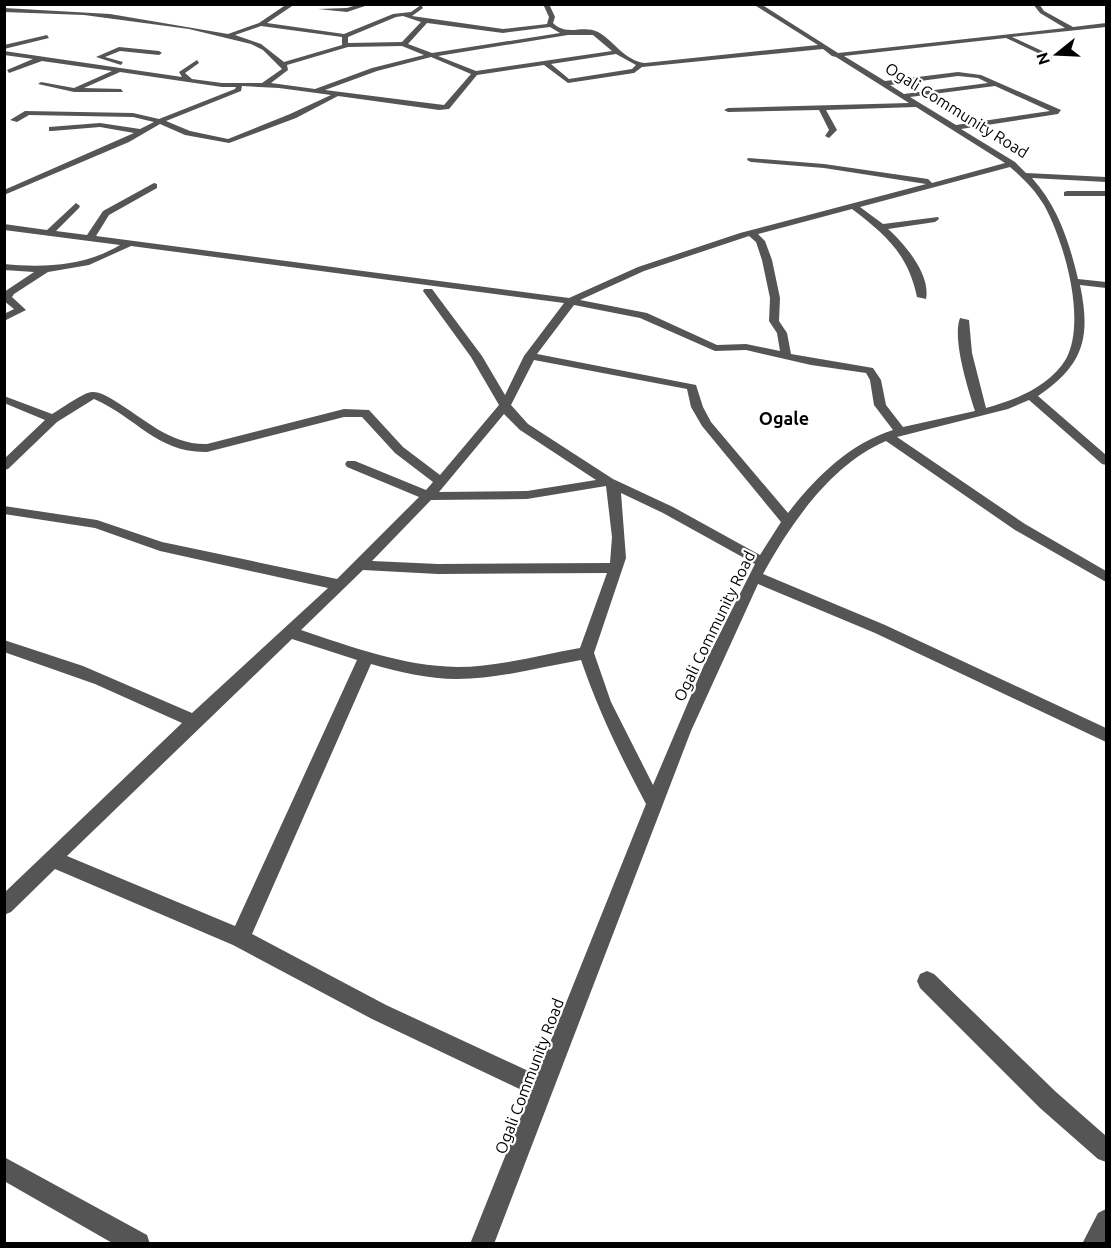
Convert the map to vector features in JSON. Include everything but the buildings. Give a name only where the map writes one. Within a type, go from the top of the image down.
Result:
[{"type":"street","points":[[4,9],[23,4]]},
{"type":"street","points":[[230,35],[261,24],[292,4]]},
{"type":"street","points":[[321,9],[347,10],[368,4]]},
{"type":"street","points":[[411,4],[425,6]]},
{"type":"street","points":[[546,4],[552,17],[551,25]]},
{"type":"street","name":"Ogali Community Road","points":[[482,1244],[654,803],[720,647],[764,562],[789,522],[829,474],[856,452],[887,436],[981,412],[1031,396],[1060,375],[1076,349],[1080,317],[1074,281],[1057,218],[1047,200],[1026,175],[1012,164],[834,55],[756,4]]},
{"type":"street","points":[[1036,4],[1039,10],[1074,30]]},
{"type":"street","points":[[406,16],[425,6]]},
{"type":"street","points":[[4,9],[71,11],[230,35],[258,45],[275,60],[284,64],[346,45],[404,44],[475,73],[619,53]]},
{"type":"street","points":[[261,24],[312,29],[345,36],[395,15],[503,31],[551,25],[566,34]]},
{"type":"street","points":[[107,22],[115,17]]},
{"type":"street","points":[[404,44],[426,21]]},
{"type":"street","points":[[312,29],[321,24]]},
{"type":"street","points":[[834,55],[1009,38],[1107,25]]},
{"type":"street","points":[[314,92],[376,69],[430,56],[566,34],[595,33],[631,62],[640,65],[822,47]]},
{"type":"street","points":[[345,36],[346,45]]},
{"type":"street","points":[[4,47],[47,37]]},
{"type":"street","points":[[1009,38],[1051,57]]},
{"type":"street","points":[[159,53],[119,49],[99,57],[160,72],[159,74]]},
{"type":"street","points":[[4,53],[222,85],[238,87],[262,85],[443,108],[475,73]]},
{"type":"street","points":[[9,71],[40,59]]},
{"type":"street","points":[[190,80],[181,73],[197,62]]},
{"type":"street","points":[[546,63],[568,81],[634,71],[640,65]]},
{"type":"street","points":[[262,85],[280,76],[286,69],[284,64]]},
{"type":"street","points":[[75,90],[117,70]]},
{"type":"street","points":[[881,84],[965,74],[984,77],[1058,112],[954,128]]},
{"type":"street","points":[[902,96],[996,83]]},
{"type":"street","points":[[41,84],[75,90],[121,91]]},
{"type":"street","points":[[4,192],[126,140],[139,131],[238,87]]},
{"type":"street","points":[[14,120],[28,112],[118,111],[149,117],[188,133],[229,141],[293,116],[335,96]]},
{"type":"street","points":[[728,110],[916,105]]},
{"type":"street","points":[[822,108],[833,130],[829,136]]},
{"type":"street","points":[[52,129],[100,125],[139,131]]},
{"type":"street","points":[[751,160],[824,166],[937,184]]},
{"type":"street","points":[[4,906],[194,721],[340,585],[428,496],[506,404],[530,356],[570,301],[590,289],[640,269],[751,233],[1012,164]]},
{"type":"street","points":[[1026,175],[1107,179]]},
{"type":"street","points":[[90,238],[106,213],[154,186]]},
{"type":"street","points":[[1067,194],[1107,194]]},
{"type":"street","points":[[49,232],[76,206]]},
{"type":"street","points":[[854,206],[881,227],[911,258],[920,282],[922,297]]},
{"type":"street","points":[[881,227],[935,219]]},
{"type":"street","points":[[4,227],[570,301],[643,315],[714,348],[746,347],[873,372],[878,400],[901,432]]},
{"type":"street","points":[[751,233],[760,241],[767,260],[774,298],[774,321],[782,333],[786,356]]},
{"type":"street","points":[[4,267],[46,269],[106,258],[130,243]]},
{"type":"street","points":[[4,318],[21,310],[6,297],[10,292],[46,269]]},
{"type":"street","points":[[1074,281],[1107,285]]},
{"type":"street","points":[[428,291],[476,356],[515,419],[531,432],[612,484],[668,510],[764,562]]},
{"type":"street","points":[[964,320],[963,332],[974,391],[981,412]]},
{"type":"street","points":[[530,356],[692,387],[697,407],[706,423],[752,482],[789,522]]},
{"type":"street","points":[[4,466],[53,419],[87,396],[96,395],[153,432],[193,449],[207,448],[344,413],[365,412],[399,450],[441,482]]},
{"type":"street","points":[[1031,396],[1107,461]]},
{"type":"street","points":[[4,399],[53,419]]},
{"type":"street","points":[[887,436],[1020,527],[1107,578]]},
{"type":"street","points":[[351,464],[428,496],[527,495],[612,484]]},
{"type":"street","points":[[612,484],[619,550],[586,653],[611,720],[654,803]]},
{"type":"street","points":[[4,510],[97,524],[170,549],[340,585]]},
{"type":"street","points":[[359,565],[438,569],[615,568]]},
{"type":"street","points":[[756,577],[880,629],[1107,735]]},
{"type":"street","points":[[289,633],[366,657],[416,668],[459,673],[586,653]]},
{"type":"street","points":[[4,646],[47,658],[111,682],[194,721]]},
{"type":"street","points":[[240,938],[366,657]]},
{"type":"street","points":[[53,859],[240,938],[379,1012],[543,1089]]},
{"type":"street","points":[[927,981],[1048,1100],[1107,1151]]},
{"type":"street","points":[[4,1168],[138,1244]]},
{"type":"street","points":[[1094,1244],[1107,1221]]},
{"type":"district","name":"Ogale","points":[[784,418]]}]
